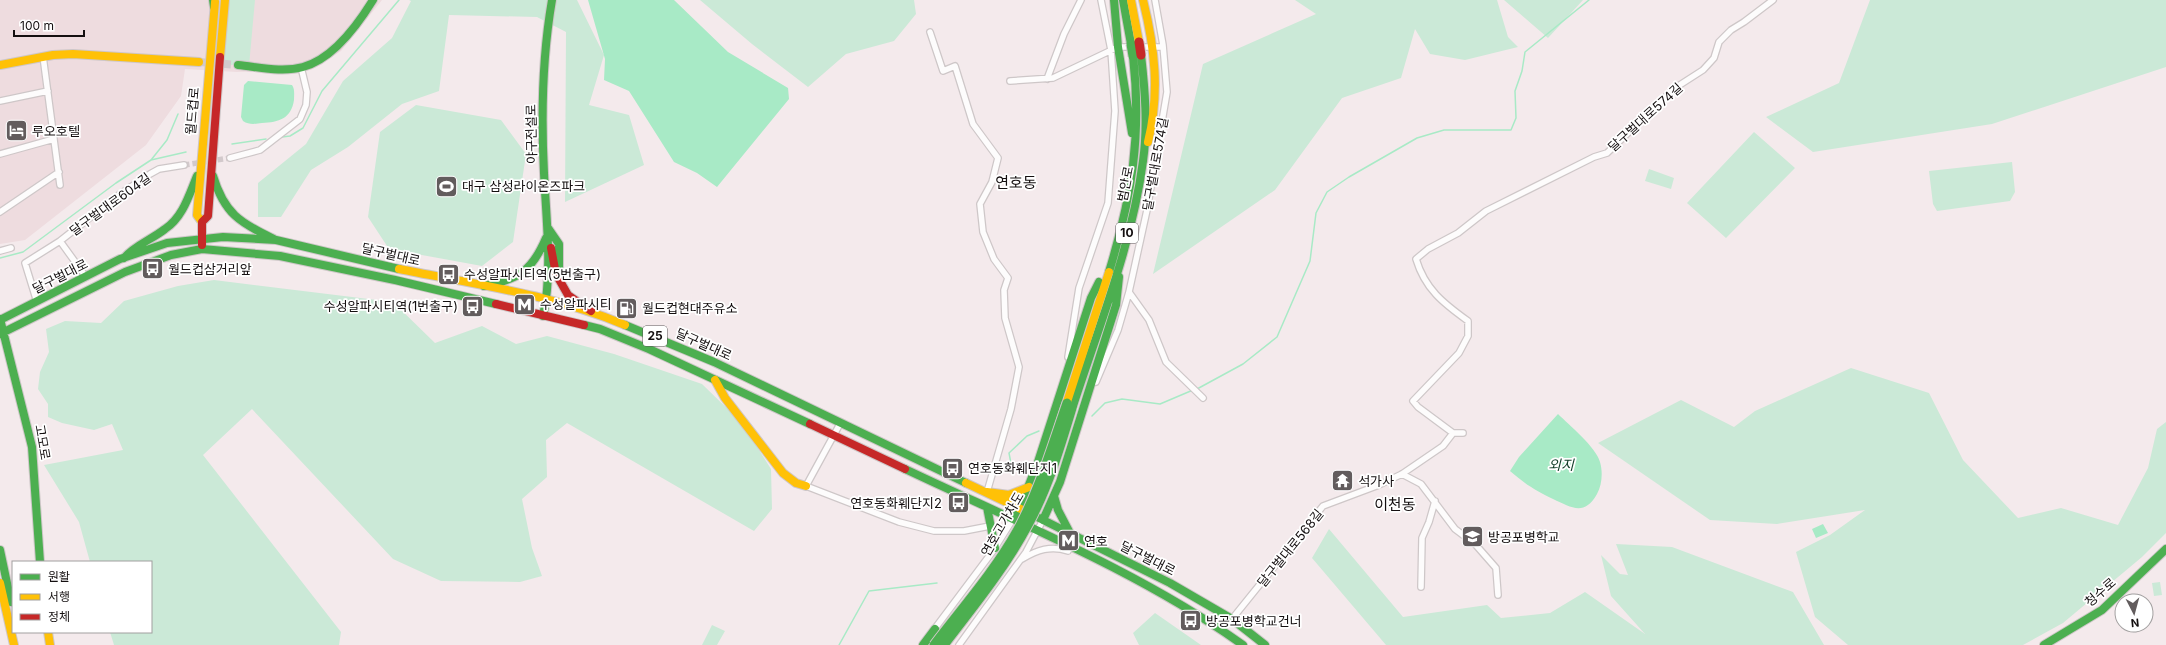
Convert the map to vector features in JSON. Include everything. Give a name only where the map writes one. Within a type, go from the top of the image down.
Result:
[{"type":"main road","name":"월드컵로","points":[[202,222],[208,216],[225,0]]},
{"type":"main road","points":[[238,66],[285,69],[313,64],[325,56],[346,36],[373,0]]},
{"type":"main road","name":"야구전설로","points":[[543,316],[547,300],[548,230],[543,138],[546,32],[552,0]]},
{"type":"main road","points":[[1114,0],[1114,49],[1139,159]]},
{"type":"main road","name":"10","points":[[1123,0],[1135,43]]},
{"type":"main road","name":"10","points":[[1131,0],[1135,43]]},
{"type":"main road","points":[[1139,159],[1152,129],[1159,48],[1143,0]]},
{"type":"main road","name":"월드컵로","points":[[202,249],[202,222],[197,215],[198,192],[214,2]]},
{"type":"main road","name":"범안로","points":[[1070,404],[1117,254],[1133,212],[1145,100],[1135,43]]},
{"type":"main road","points":[[0,65],[43,56],[73,54],[199,62]]},
{"type":"main road","points":[[124,258],[131,249],[168,227],[183,207],[200,167]]},
{"type":"main road","points":[[211,169],[221,201],[233,217],[276,240]]},
{"type":"main road","points":[[198,192],[205,206],[209,203]]},
{"type":"main road","points":[[548,230],[558,280],[568,295],[594,312]]},
{"type":"main road","points":[[483,286],[506,282],[526,272],[536,260],[548,230]]},
{"type":"main road","name":"달구벌대로","points":[[1,325],[37,302],[124,258],[167,243],[202,238],[247,238],[276,240],[547,300],[594,312],[650,334],[988,492],[1170,583],[1232,619],[1265,645]]},
{"type":"main road","name":"달구벌대로","points":[[1,325],[125,272],[171,255],[202,249],[280,256],[395,280],[600,329],[715,380],[1037,530],[1163,594],[1215,625],[1243,645]]},
{"type":"main road","points":[[1013,519],[1029,487],[1091,298],[1117,254]]},
{"type":"main road","points":[[1043,520],[1054,496],[1116,306],[1117,254]]},
{"type":"main road","name":"고모로","points":[[1,325],[32,447],[40,561]]},
{"type":"main road","points":[[715,380],[725,398],[784,473],[796,483],[806,486]]},
{"type":"main road","name":"연호고가차도","points":[[934,645],[999,558],[1016,531],[1037,489],[1070,404]]},
{"type":"main road","name":"연호고가차도","points":[[944,645],[1002,568],[1023,535],[1044,492],[1070,404]]},
{"type":"main road","points":[[988,492],[1007,496],[1029,487]]},
{"type":"main road","points":[[1054,496],[1058,510],[1070,533]]},
{"type":"main road","points":[[987,507],[993,551]]},
{"type":"main road","name":"청수로","points":[[2044,645],[2102,610],[2166,549]]},
{"type":"main road","points":[[0,550],[12,604]]},
{"type":"main road","points":[[0,583],[14,645]]},
{"type":"main road","points":[[923,645],[935,629]]},
{"type":"main road","points":[[18,633],[21,645]]},
{"type":"main road","points":[[48,633],[50,645]]},
{"type":"street","points":[[1047,79],[1064,34],[1081,0]]},
{"type":"street","points":[[1065,378],[1079,288],[1108,203],[1115,111],[1114,49],[1101,0]]},
{"type":"street","name":"달구벌대로574길","points":[[1078,424],[1118,330],[1129,292],[1148,203],[1167,92],[1159,48],[1155,0]]},
{"type":"street","name":"달구벌대로574길","points":[[1453,433],[1418,407],[1413,401],[1459,353],[1468,336],[1468,321],[1436,297],[1420,275],[1416,259],[1428,249],[1458,233],[1486,211],[1594,157],[1607,153],[1629,134],[1675,88],[1703,70],[1714,58],[1719,42],[1731,30],[1744,22],[1772,0]]},
{"type":"street","points":[[930,32],[943,71],[955,66],[973,124],[998,158],[992,182],[980,204],[983,232],[994,259],[1008,278],[1004,290],[1005,318],[1019,367],[1011,409],[988,492]]},
{"type":"street","points":[[1010,81],[1053,78],[1114,49],[1159,48]]},
{"type":"street","points":[[43,56],[60,185]]},
{"type":"street","points":[[230,158],[260,150],[300,119],[306,105],[307,92],[301,67]]},
{"type":"street","points":[[0,101],[48,91]]},
{"type":"street","points":[[0,154],[54,139]]},
{"type":"street","name":"달구벌대로604길","points":[[37,302],[25,263],[60,241],[120,194],[150,174],[159,169],[184,165]]},
{"type":"street","points":[[1,209],[59,172]]},
{"type":"street","points":[[60,241],[86,277]]},
{"type":"street","points":[[0,251],[11,248]]},
{"type":"street","points":[[1129,292],[1149,320],[1166,362],[1201,395]]},
{"type":"street","points":[[841,422],[806,486],[899,522],[934,531],[951,532],[990,526]]},
{"type":"street","points":[[1453,433],[1463,433]]},
{"type":"street","name":"달구벌대로568길","points":[[1232,619],[1323,506],[1379,485],[1402,474],[1443,446],[1453,433]]},
{"type":"street","points":[[1402,474],[1421,484],[1455,529],[1475,544],[1496,568],[1498,595]]},
{"type":"street","points":[[1421,587],[1422,538],[1429,522],[1434,501]]},
{"type":"street","points":[[916,645],[935,629],[993,551],[1013,519]]},
{"type":"street","points":[[959,645],[1020,560],[1043,520]]},
{"type":"street","points":[[1020,560],[1036,551],[1056,547],[1105,564]]},
{"type":"street","points":[[993,551],[1010,552],[1016,556],[1015,567]]},
{"type":"street","points":[[982,566],[983,574],[994,588],[995,596]]},
{"type":"shaded area","points":[[0,0],[382,0],[341,51],[311,70],[237,72],[185,69],[181,96],[146,145],[25,240],[0,244]]},
{"type":"shaded area","points":[[225,0],[255,0],[249,66],[219,64]]},
{"type":"shaded area","points":[[409,0],[577,0],[604,55],[589,105],[629,115],[644,165],[565,202],[566,32],[537,17],[449,15],[439,91],[402,104],[348,147],[311,170],[281,217],[258,217],[258,183],[306,144],[343,81],[392,38],[411,1]]},
{"type":"shaded area","points":[[700,0],[914,0],[916,14],[894,41],[846,54],[808,87],[752,44]]},
{"type":"shaded area","points":[[1295,0],[1497,0],[1508,37],[1518,47],[1465,60],[1430,54],[1415,29],[1401,78],[1342,98],[1275,190],[1153,274],[1203,64],[1316,14]]},
{"type":"shaded area","points":[[1504,0],[1583,0],[1548,38]]},
{"type":"shaded area","points":[[1870,0],[2166,0],[2166,67],[1992,124],[1813,152],[1766,117],[1839,83]]},
{"type":"shaded area","name":"대구 삼성라이온즈파크","points":[[416,105],[501,120],[526,154],[513,242],[482,266],[389,249],[368,217],[380,132]]},
{"type":"shaded area","points":[[1754,132],[1795,168],[1726,238],[1687,203]]},
{"type":"shaded area","points":[[2012,162],[2015,192],[2010,201],[1937,211],[1933,204],[1929,171]]},
{"type":"shaded area","points":[[1649,169],[1674,178],[1671,189],[1645,181]]},
{"type":"shaded area","points":[[214,280],[393,302],[435,343],[482,326],[516,344],[547,336],[614,354],[702,384],[742,423],[771,469],[772,509],[754,531],[567,423],[546,440],[547,477],[522,499],[532,548],[542,576],[520,582],[441,581],[393,559],[252,409],[203,455],[341,632],[339,645],[114,645],[110,633],[152,633],[152,561],[90,561],[79,522],[44,465],[123,450],[112,424],[94,430],[62,423],[48,417],[48,404],[38,389],[40,372],[49,352],[46,329],[65,321],[101,323],[124,301],[178,286]]},
{"type":"shaded area","points":[[1851,368],[1929,393],[1963,460],[2018,518],[2061,508],[2118,525],[2148,468],[2157,429],[2166,422],[2166,533],[2142,557],[2063,623],[2023,645],[1848,645],[1815,617],[1796,552],[1830,535],[1865,510],[1777,524],[1710,520],[1598,443],[1681,400],[1734,427],[1755,411]]},
{"type":"shaded area","points":[[1329,529],[1403,617],[1487,605],[1501,618],[1550,613],[1585,592],[1645,634],[1611,596],[1601,555],[1620,574],[1628,575],[1616,544],[1672,547],[1793,592],[1824,645],[1386,645],[1312,558]]},
{"type":"shaded area","points":[[2160,582],[2162,595],[2154,596],[2152,583]]},
{"type":"shaded area","points":[[1155,613],[1201,645],[1139,645],[1133,633]]},
{"type":"shaded area","points":[[712,625],[725,631],[717,645],[702,645]]},
{"type":"water","points":[[588,0],[674,0],[728,52],[788,88],[789,99],[717,187],[697,173],[674,162],[629,91],[604,80],[605,59]]},
{"type":"water","points":[[248,81],[292,85],[294,90],[294,100],[287,115],[279,120],[268,123],[252,124],[243,121],[241,117],[244,85]]},
{"type":"water","name":"외지","points":[[1558,414],[1588,443],[1600,462],[1602,478],[1599,490],[1592,501],[1587,506],[1582,508],[1571,507],[1547,496],[1510,471],[1519,457]]},
{"type":"water","points":[[1823,524],[1828,533],[1816,538],[1812,529]]},
{"type":"waterway","points":[[282,137],[290,136],[303,128],[322,91],[399,0]]},
{"type":"waterway","points":[[1197,389],[1243,364],[1277,337],[1310,261],[1316,213],[1327,192],[1349,177],[1417,138],[1444,130],[1511,130],[1516,118],[1515,91],[1522,71],[1525,52],[1589,0]]},
{"type":"waterway","points":[[151,160],[167,140],[178,114]]},
{"type":"waterway","points":[[232,144],[266,139]]},
{"type":"waterway","points":[[0,258],[23,252],[116,183],[151,160],[186,152]]},
{"type":"waterway","points":[[1092,416],[1105,403],[1122,399],[1160,404],[1193,390]]},
{"type":"waterway","points":[[1013,474],[1009,453],[1027,436],[1039,431]]},
{"type":"waterway","points":[[839,645],[869,591],[937,583]]},
{"type":"tunnel","points":[[199,62],[238,65]]},
{"type":"tunnel","points":[[184,165],[230,158]]},
{"type":"traffic: fast","points":[[213,0],[214,7]]},
{"type":"traffic: fast","points":[[238,65],[287,70],[314,63],[334,49],[352,31],[373,0]]},
{"type":"traffic: fast","points":[[543,316],[548,282],[543,151],[543,86],[546,43],[552,0]]},
{"type":"traffic: fast","points":[[1114,0],[1118,47],[1132,133]]},
{"type":"traffic: fast","points":[[1123,0],[1131,44]]},
{"type":"traffic: fast","points":[[1131,44],[1133,56]]},
{"type":"traffic: fast","points":[[1073,406],[1114,285],[1138,192],[1145,148],[1146,121],[1141,55]]},
{"type":"traffic: fast","points":[[1109,272],[1124,217],[1133,165],[1136,112],[1133,56]]},
{"type":"traffic: fast","points":[[124,258],[128,253],[160,233],[171,224],[185,205],[197,176]]},
{"type":"traffic: fast","points":[[213,176],[217,189],[228,208],[243,222],[274,239]]},
{"type":"traffic: fast","points":[[548,228],[559,244],[559,269]]},
{"type":"traffic: fast","points":[[0,320],[120,259],[167,243],[223,237],[276,240],[399,269]]},
{"type":"traffic: fast","points":[[484,286],[506,280],[523,272],[535,258],[546,238]]},
{"type":"traffic: fast","points":[[0,334],[125,272],[171,255],[202,249],[280,256],[395,280],[496,304]]},
{"type":"traffic: fast","points":[[1043,520],[1060,482],[1116,305],[1119,277]]},
{"type":"traffic: fast","points":[[1013,519],[1021,505],[1038,462],[1091,298],[1099,282]]},
{"type":"traffic: fast","points":[[0,319],[32,447],[40,561]]},
{"type":"traffic: fast","points":[[584,325],[600,329],[649,349],[810,424]]},
{"type":"traffic: fast","points":[[625,325],[714,362],[966,483]]},
{"type":"traffic: fast","points":[[934,645],[988,575],[1017,531],[1039,484],[1067,403]]},
{"type":"traffic: fast","points":[[944,645],[999,572],[1028,525],[1048,482],[1072,408]]},
{"type":"traffic: fast","points":[[905,469],[1035,529],[1121,571],[1163,594],[1243,645]]},
{"type":"traffic: fast","points":[[1054,496],[1058,510],[1070,533]]},
{"type":"traffic: fast","points":[[987,507],[995,548]]},
{"type":"traffic: fast","points":[[1037,517],[1170,583],[1232,619],[1265,645]]},
{"type":"traffic: fast","points":[[2044,645],[2102,610],[2166,549]]},
{"type":"traffic: fast","points":[[0,550],[11,602]]},
{"type":"traffic: fast","points":[[923,645],[935,629]]},
{"type":"traffic: slow","points":[[220,57],[225,0]]},
{"type":"traffic: slow","points":[[1131,0],[1139,42]]},
{"type":"traffic: slow","points":[[1143,0],[1151,36],[1155,88],[1152,124],[1148,142]]},
{"type":"traffic: slow","points":[[202,222],[197,215],[215,2]]},
{"type":"traffic: slow","points":[[0,65],[53,55],[73,54],[199,62]]},
{"type":"traffic: slow","points":[[399,269],[514,291],[570,306],[625,325]]},
{"type":"traffic: slow","points":[[1067,402],[1109,272]]},
{"type":"traffic: slow","points":[[715,380],[725,398],[783,473],[796,483],[806,486]]},
{"type":"traffic: slow","points":[[966,483],[1025,511]]},
{"type":"traffic: slow","points":[[987,492],[1009,495],[1029,487]]},
{"type":"traffic: slow","points":[[0,583],[14,645]]},
{"type":"traffic: slow","points":[[48,633],[50,645]]},
{"type":"traffic: jam","points":[[1139,42],[1141,55]]},
{"type":"traffic: jam","points":[[202,245],[202,222],[208,216],[220,57]]},
{"type":"traffic: jam","points":[[551,248],[556,274],[568,295],[591,311]]},
{"type":"traffic: jam","points":[[496,304],[584,325]]},
{"type":"traffic: jam","points":[[810,424],[905,469]]},
{"type":"place","name":"루오호텔","points":[[17,131]]},
{"type":"place","name":"대구 삼성라이온즈파크","points":[[447,186]]},
{"type":"place","name":"월드컵삼거리앞","points":[[152,269]]},
{"type":"place","name":"수성알파시티역(5번출구)","points":[[449,274]]},
{"type":"place","name":"수성알파시티","points":[[525,304]]},
{"type":"place","name":"수성알파시티역(1번출구)","points":[[473,306]]},
{"type":"place","name":"월드컵현대주유소","points":[[627,308]]},
{"type":"place","name":"연호동화훼단지1","points":[[952,468]]},
{"type":"place","name":"석가사","points":[[1343,481]]},
{"type":"place","name":"연호동화훼단지2","points":[[958,503]]},
{"type":"place","name":"방공포병학교","points":[[1473,537]]},
{"type":"place","name":"연호","points":[[1068,541]]},
{"type":"place","name":"방공포병학교건너","points":[[1190,621]]},
{"type":"district","name":"연호동","points":[[1016,183]]},
{"type":"district","name":"이천동","points":[[1395,505]]}]
